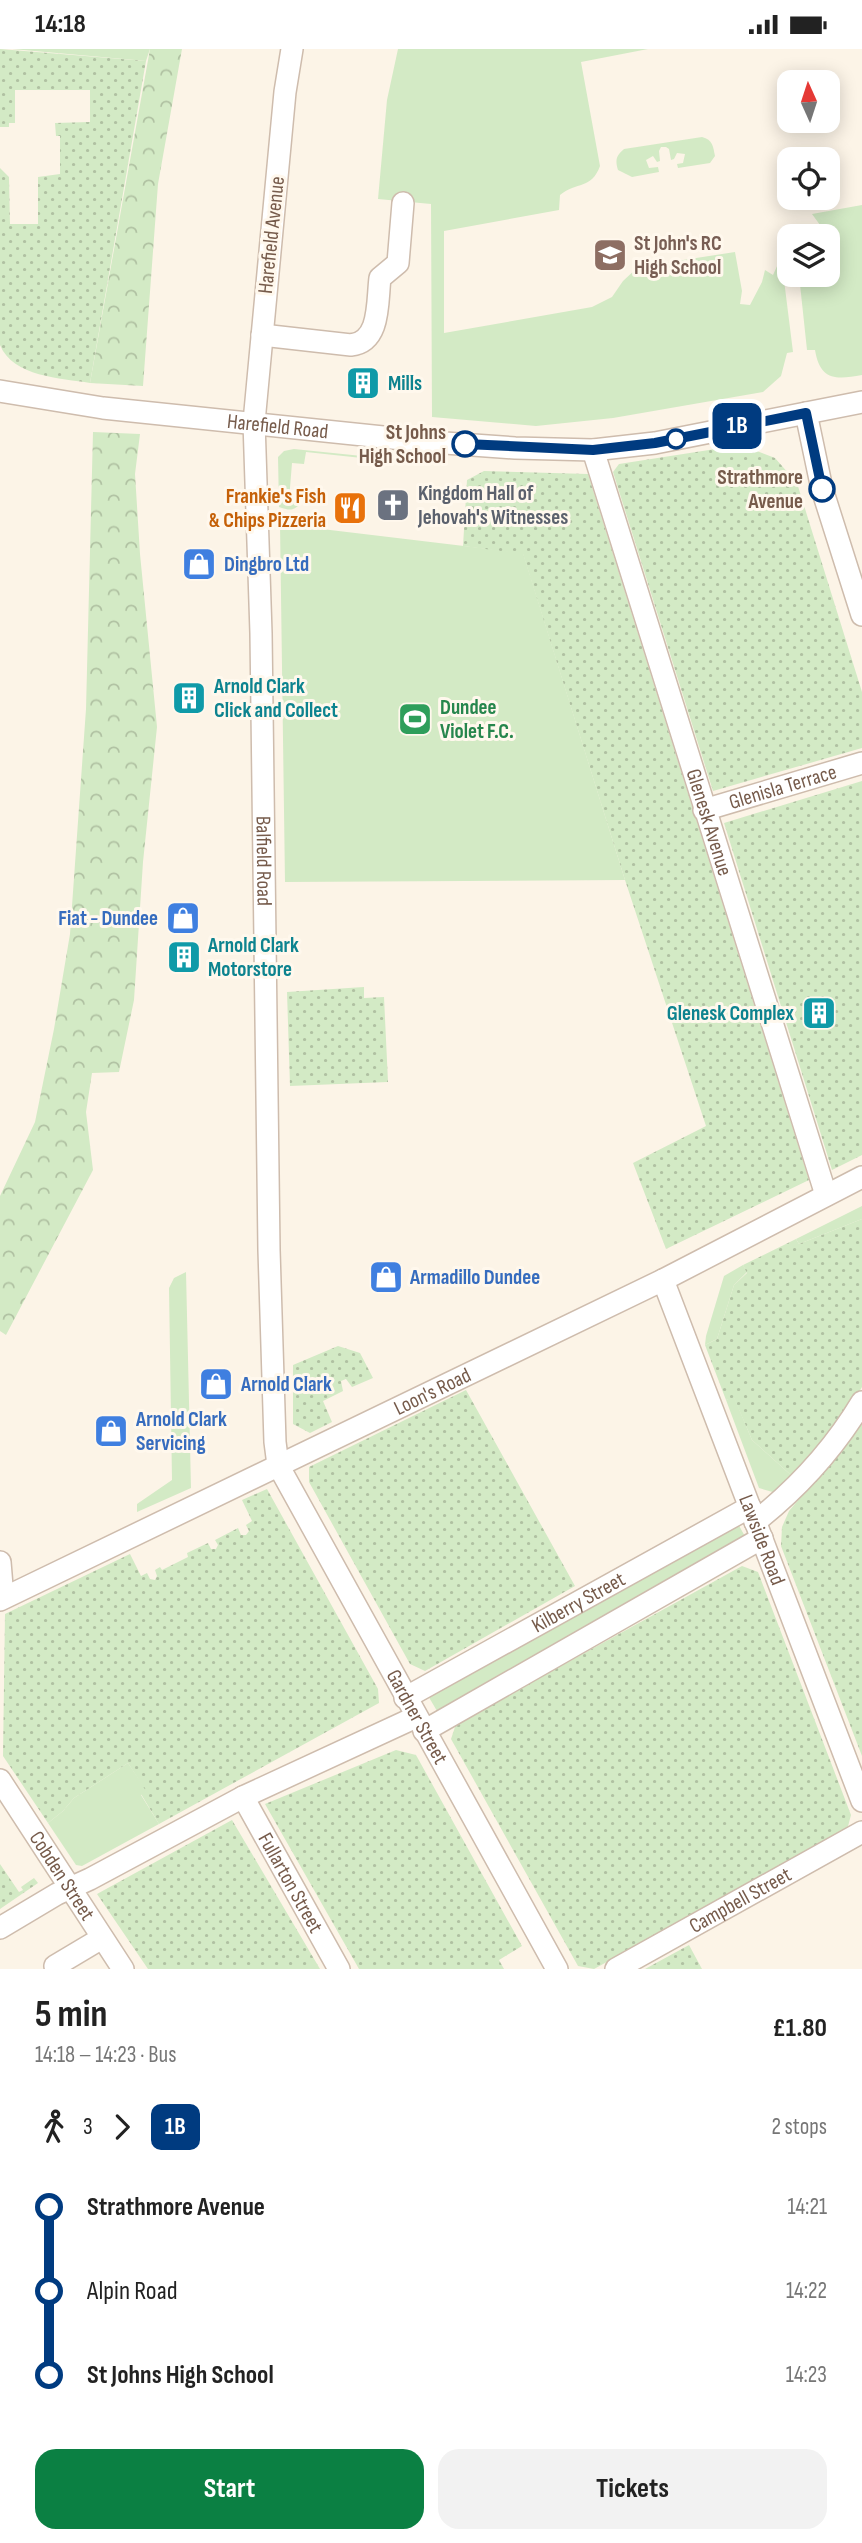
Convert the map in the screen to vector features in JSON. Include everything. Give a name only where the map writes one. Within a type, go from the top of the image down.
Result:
[{"type":"street","name":"Harefield Avenue","points":[[254,422],[285,92],[292,49]]},
{"type":"street","points":[[261,335],[351,345],[368,339],[374,328],[380,278],[398,263],[403,203]]},
{"type":"street","name":"Harefield Road","points":[[0,391],[82,405],[431,442],[516,448],[593,450],[655,443],[806,413]]},
{"type":"street","points":[[862,402],[806,413],[822,489],[862,615]]},
{"type":"street","name":"Balfield Road","points":[[254,422],[261,633],[269,1250],[278,1465]]},
{"type":"street","name":"Glenesk Avenue","points":[[593,450],[826,1195]]},
{"type":"street","name":"Glenisla Terrace","points":[[704,810],[862,764]]},
{"type":"street","name":"Loon's Road","points":[[1,1599],[663,1280],[862,1177]]},
{"type":"street","name":"Lawside Road","points":[[663,1280],[862,1801]]},
{"type":"street","points":[[756,1522],[803,1479],[862,1402]]},
{"type":"street","name":"Gardner Street","points":[[278,1465],[557,1969]]},
{"type":"street","name":"Kilberry Street","points":[[405,1698],[756,1522]]},
{"type":"street","name":"Kilberry Street","points":[[0,1928],[243,1797],[420,1724],[756,1522]]},
{"type":"street","points":[[0,1562],[1,1599]]},
{"type":"street","name":"Cobden Street","points":[[0,1780],[123,1969]]},
{"type":"street","name":"Fullarton Street","points":[[243,1797],[339,1969]]},
{"type":"street","name":"Campbell Street","points":[[617,1969],[862,1832]]},
{"type":"street","points":[[55,1966],[102,1938]]},
{"type":"green space","points":[[0,49],[146,61],[90,383],[27,370],[6,356],[0,345],[0,168],[9,177],[10,224],[38,224],[38,177],[60,174],[60,136],[56,136],[55,123],[90,122],[90,90],[15,90],[15,123],[9,123],[9,127],[0,127]]},
{"type":"green space","points":[[12,49],[150,49],[146,61]]},
{"type":"green space","points":[[150,49],[182,49],[158,184],[143,386],[90,383]]},
{"type":"green space","points":[[398,49],[648,49],[581,62],[600,166],[588,182],[560,195],[559,210],[444,231],[444,333],[592,307],[612,297],[623,281],[638,267],[735,252],[742,291],[740,304],[750,305],[765,270],[773,275],[777,266],[777,287],[785,287],[793,352],[787,353],[781,376],[763,392],[613,418],[536,426],[432,417],[431,204],[378,199],[387,100]]},
{"type":"green space","points":[[702,137],[713,146],[715,156],[710,163],[678,168],[677,164],[683,163],[685,154],[677,153],[671,160],[669,149],[661,147],[660,161],[657,162],[653,156],[646,160],[649,168],[658,167],[659,172],[632,177],[618,170],[617,158],[624,149]]},
{"type":"green space","points":[[862,205],[862,375],[844,377],[830,376],[821,367],[815,350],[807,350],[800,287],[840,287],[840,224],[819,224],[812,214]]},
{"type":"green space","points":[[93,432],[140,434],[135,474],[157,727],[143,862],[134,1000],[119,1072],[92,1073],[86,1112],[93,1170],[6,1335],[0,1331],[0,1196],[35,1122],[70,934],[86,709]]},
{"type":"green space","points":[[741,445],[775,458],[797,483],[862,692],[862,748],[713,791],[613,472],[619,464]]},
{"type":"green space","points":[[294,449],[362,458],[306,452],[304,464],[292,463],[289,500],[302,501],[295,508],[286,509],[279,507],[278,457],[284,451]]},
{"type":"green space","points":[[484,471],[588,474],[809,1180],[666,1249],[633,1163],[706,1126],[625,880],[523,554],[463,546],[467,480]]},
{"type":"green space","points":[[280,524],[523,553],[625,880],[285,882]]},
{"type":"green space","points":[[862,781],[862,1155],[832,1170],[724,823]]},
{"type":"green space","points":[[364,987],[364,998],[384,997],[388,1082],[290,1086],[287,992]]},
{"type":"green space","points":[[862,1206],[862,1219],[799,1244],[796,1239]]},
{"type":"green space","points":[[862,1219],[862,1387],[848,1411],[792,1476],[752,1440],[734,1398],[726,1400],[705,1345],[717,1339],[734,1285],[747,1273],[743,1265],[796,1239],[799,1244]]},
{"type":"green space","points":[[743,1265],[747,1272],[734,1285],[717,1339],[705,1345],[724,1276]]},
{"type":"green space","points":[[186,1272],[191,1488],[137,1512],[137,1504],[172,1480],[169,1288],[174,1278]]},
{"type":"green space","points":[[338,1346],[360,1353],[373,1378],[352,1387],[346,1379],[341,1381],[343,1391],[323,1401],[332,1422],[310,1433],[293,1424],[293,1365]]},
{"type":"green space","points":[[466,1390],[575,1586],[425,1671],[410,1664],[309,1482],[309,1467]]},
{"type":"green space","points":[[734,1397],[752,1440],[792,1476],[776,1493],[759,1488],[726,1400]]},
{"type":"green space","points":[[862,1424],[862,1756],[781,1546],[782,1527],[789,1511]]},
{"type":"green space","points":[[267,1489],[378,1689],[379,1703],[159,1824],[141,1794],[146,1791],[128,1763],[74,1798],[48,1823],[3,1756],[5,1614],[130,1554],[141,1576],[147,1573],[150,1579],[155,1580],[155,1570],[160,1567],[162,1570],[188,1557],[187,1553],[208,1543],[211,1549],[216,1549],[218,1545],[215,1540],[238,1528],[241,1535],[246,1535],[249,1531],[246,1525],[252,1521],[242,1500]]},
{"type":"green space","points":[[737,1522],[747,1540],[437,1711],[427,1694]]},
{"type":"green space","points":[[742,1566],[758,1572],[851,1815],[847,1830],[594,1969],[578,1966],[451,1739],[456,1724]]},
{"type":"green space","points":[[396,1750],[416,1755],[522,1946],[499,1960],[504,1969],[359,1969],[265,1804]]},
{"type":"green space","points":[[128,1763],[147,1791],[141,1795],[159,1824],[82,1866],[76,1865],[48,1823],[74,1798]]},
{"type":"green space","points":[[232,1820],[320,1969],[148,1969],[97,1894]]},
{"type":"green space","points":[[0,1864],[19,1892],[23,1890],[21,1887],[34,1878],[38,1883],[0,1909]]},
{"type":"green space","points":[[689,1945],[702,1969],[645,1969]]},
{"type":"bus line","name":"1B","points":[[465,444],[593,450],[655,443],[806,413],[822,489]]},
{"type":"place","name":"St John's RC High School","points":[[610,255]]},
{"type":"place","name":"Mills","points":[[363,383]]},
{"type":"place","name":"St Johns High School","points":[[465,444]]},
{"type":"place","name":"Strathmore Avenue","points":[[822,489]]},
{"type":"place","name":"Kingdom Hall of Jehovah's Witnesses","points":[[393,505]]},
{"type":"place","name":"Frankie's Fish & Chips Pizzeria","points":[[350,508]]},
{"type":"place","name":"Dingbro Ltd","points":[[199,564]]},
{"type":"place","name":"Arnold Clark Click and Collect","points":[[189,698]]},
{"type":"place","name":"Dundee Violet F.C.","points":[[415,719]]},
{"type":"place","name":"Fiat - Dundee","points":[[183,918]]},
{"type":"place","name":"Arnold Clark Motorstore","points":[[184,957]]},
{"type":"place","name":"Glenesk Complex","points":[[819,1013]]},
{"type":"place","name":"Armadillo Dundee","points":[[386,1277]]},
{"type":"place","name":"Arnold Clark","points":[[216,1384]]},
{"type":"place","name":"Arnold Clark Servicing","points":[[111,1431]]}]
